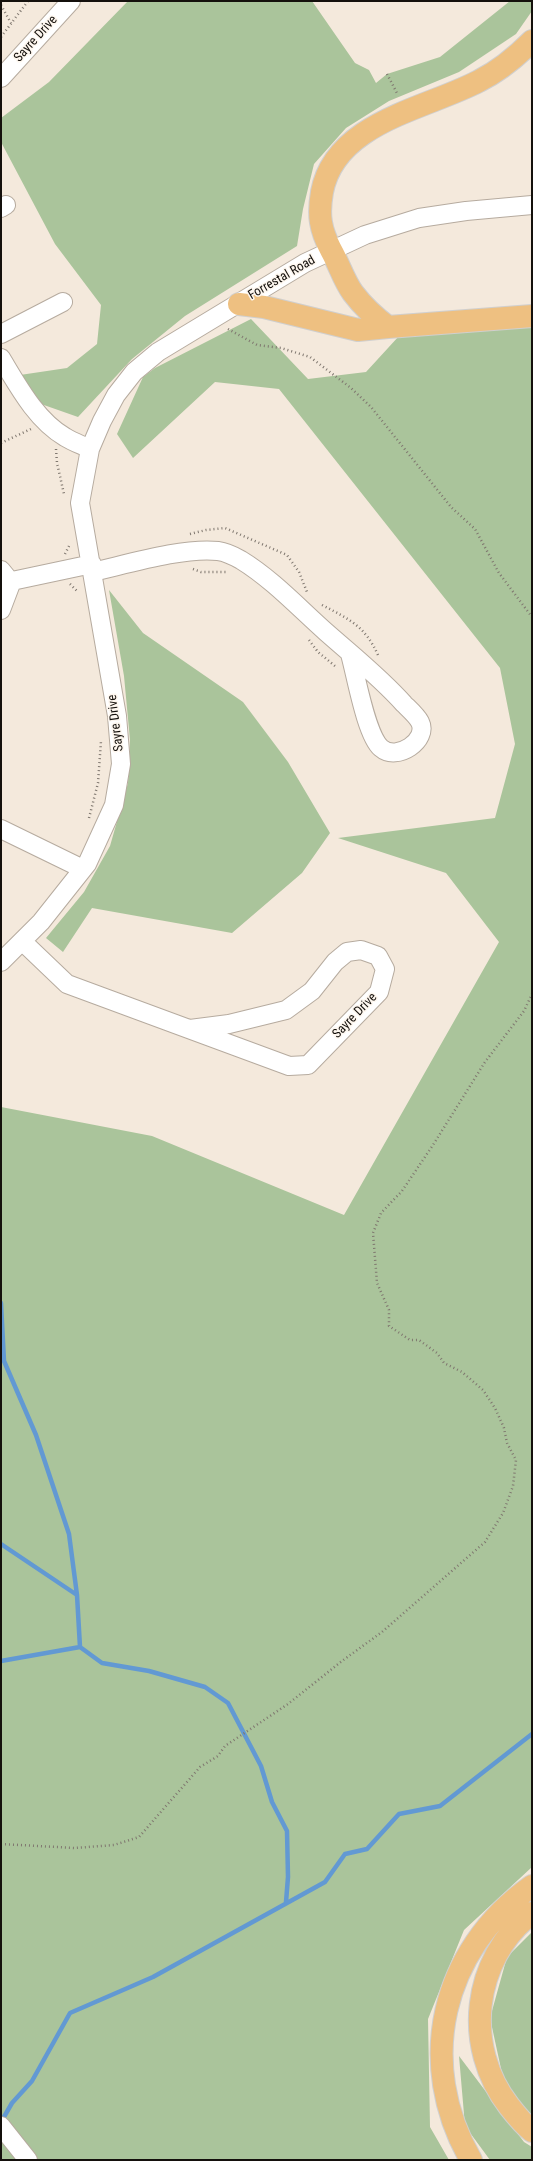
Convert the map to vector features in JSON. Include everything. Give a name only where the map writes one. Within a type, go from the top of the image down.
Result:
[{"type":"highway","points":[[388,327],[353,293],[323,234],[320,219],[324,183],[330,168],[347,146],[369,130],[406,112],[479,82],[514,60],[532,41]]},
{"type":"highway","points":[[239,304],[264,306],[358,330],[532,316]]},
{"type":"highway","points":[[471,2160],[452,2121],[446,2101],[441,2058],[447,2006],[460,1970],[481,1933],[514,1899],[532,1886]]},
{"type":"highway","points":[[532,1913],[521,1922],[501,1945],[487,1974],[480,2004],[479,2030],[484,2057],[500,2094],[532,2131]]},
{"type":"street","name":"Sayre Drive","points":[[1,78],[70,1]]},
{"type":"street","name":"Forrestal Road","points":[[90,449],[102,421],[113,401],[134,372],[158,352],[305,263],[365,235],[419,218],[532,205]]},
{"type":"street","points":[[1,334],[63,302]]},
{"type":"street","points":[[1,358],[20,389],[46,421],[66,438],[90,449]]},
{"type":"street","name":"Sayre Drive","points":[[1,962],[41,922],[83,869],[114,805],[121,764],[117,716],[93,568],[80,503],[90,449]]},
{"type":"street","points":[[1,610],[7,576],[93,568],[193,551],[219,552],[233,556],[278,588],[397,696],[420,722],[419,736],[408,749],[396,753],[388,752],[376,742],[365,714],[350,654]]},
{"type":"street","points":[[1,829],[83,869]]},
{"type":"street","name":"Sayre Drive","points":[[22,941],[67,984],[289,1066],[308,1065],[379,992],[385,969],[378,956],[361,950],[347,952],[335,962],[312,991],[286,1010],[229,1024],[190,1029]]},
{"type":"street","points":[[7,2133],[28,2160]]},
{"type":"path","points":[[1,37],[28,1]]},
{"type":"path","points":[[1,5],[11,23]]},
{"type":"path","points":[[387,74],[406,112]]},
{"type":"path","points":[[222,326],[257,345],[281,348],[310,357],[351,388],[371,407],[451,507],[475,529],[499,573],[532,618]]},
{"type":"path","points":[[1,443],[46,421]]},
{"type":"path","points":[[56,447],[57,463],[66,501]]},
{"type":"path","points":[[70,537],[70,545],[58,571],[80,594]]},
{"type":"path","points":[[187,566],[201,572],[232,572]]},
{"type":"path","points":[[304,634],[318,652],[337,667]]},
{"type":"path","points":[[88,820],[98,783],[101,739]]},
{"type":"path","points":[[1,1844],[75,1848],[114,1845],[139,1837],[200,1767],[218,1756],[225,1746],[288,1704],[342,1661],[382,1632],[485,1542],[503,1513],[513,1486],[516,1460],[507,1443],[501,1421],[483,1390],[467,1377],[444,1363],[437,1353],[419,1340],[410,1340],[389,1326],[389,1310],[377,1283],[373,1233],[381,1213],[406,1185],[434,1145],[485,1062],[524,1011],[532,994]]},
{"type":"green space","points":[[128,1],[312,1],[355,63],[369,70],[376,83],[387,74],[440,57],[510,1],[532,1],[532,11],[516,34],[459,72],[389,101],[346,128],[314,164],[303,209],[297,246],[185,316],[132,359],[78,417],[41,404],[20,375],[67,368],[97,344],[101,305],[55,244],[1,142],[1,118],[49,82]]},
{"type":"green space","points":[[251,319],[308,379],[366,372],[399,336],[532,322],[532,1867],[464,1930],[428,2019],[430,2127],[449,2160],[1,2160],[1,1107],[152,1136],[344,1215],[499,942],[446,873],[338,838],[495,818],[515,744],[500,668],[279,389],[215,382],[133,458],[117,434],[143,377],[155,368]]},
{"type":"green space","points":[[109,590],[143,633],[243,702],[288,762],[330,833],[302,873],[232,933],[92,908],[63,952],[46,938],[84,892],[110,846],[128,783],[130,740],[124,676]]},
{"type":"green space","points":[[532,1932],[532,2115],[505,2087],[490,2018],[507,1957]]},
{"type":"green space","points":[[459,2056],[524,2142],[532,2147],[532,2160],[490,2160],[465,2126]]},
{"type":"waterway","points":[[1,1303],[4,1361],[36,1435],[69,1534],[77,1595]]},
{"type":"waterway","points":[[1,1544],[77,1595],[80,1647],[102,1663],[149,1671],[205,1687],[228,1703],[261,1766],[272,1802],[287,1831],[288,1877],[286,1902]]},
{"type":"waterway","points":[[1,1661],[80,1647]]},
{"type":"waterway","points":[[1,2122],[12,2103],[32,2081],[70,2013],[153,1977],[325,1882],[345,1854],[367,1849],[399,1814],[440,1806],[532,1734]]}]
